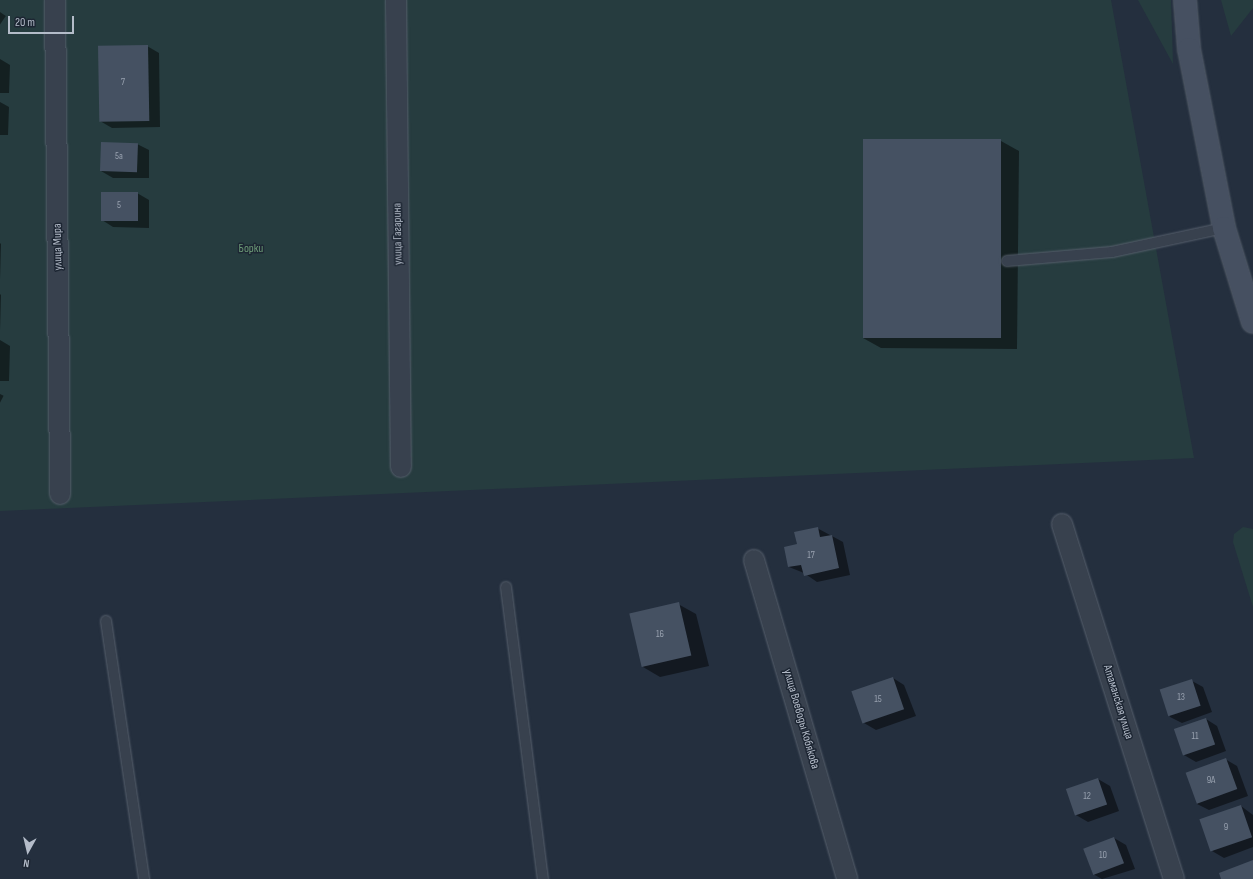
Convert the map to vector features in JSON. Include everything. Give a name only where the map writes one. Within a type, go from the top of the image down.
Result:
[{"type":"street","name":"улица Мира","points":[[55,0],[60,494]]},
{"type":"street","name":"улица Гагарина","points":[[396,0],[401,467]]},
{"type":"street","points":[[1185,0],[1189,49],[1224,228],[1253,322]]},
{"type":"street","name":"Атаманская улица","points":[[1062,524],[1174,879]]},
{"type":"street","name":"улица Воеводы Кобякова","points":[[754,560],[847,879]]},
{"type":"lane","points":[[1007,261],[1112,252],[1224,228]]},
{"type":"lane","points":[[506,587],[543,879]]},
{"type":"lane","points":[[106,621],[144,879]]},
{"type":"green space","name":"Борки","points":[[0,0],[1111,0],[1194,458],[0,511]]},
{"type":"green space","points":[[1138,0],[1171,0],[1173,64]]},
{"type":"green space","points":[[1221,0],[1253,0],[1253,8],[1231,36]]},
{"type":"green space","points":[[1243,527],[1253,529],[1253,607],[1233,542],[1234,534]]},
{"type":"building","points":[[148,45],[149,121],[99,122],[98,46]]},
{"type":"building","points":[[863,139],[1001,139],[1001,338],[863,338]]},
{"type":"building","points":[[101,142],[138,143],[137,172],[100,171]]},
{"type":"building","points":[[101,192],[138,192],[138,221],[101,221]]},
{"type":"building","points":[[818,527],[820,537],[832,535],[839,568],[804,576],[801,565],[788,567],[784,547],[797,544],[794,532]]},
{"type":"building","points":[[679,602],[691,656],[642,667],[629,613]]},
{"type":"building","points":[[893,677],[904,709],[862,723],[851,691]]},
{"type":"building","points":[[1192,679],[1201,706],[1168,716],[1160,690]]},
{"type":"building","points":[[1206,718],[1215,744],[1183,756],[1174,729]]},
{"type":"building","points":[[1226,758],[1237,789],[1197,804],[1186,773]]},
{"type":"building","points":[[1098,778],[1107,804],[1075,816],[1066,789]]},
{"type":"building","points":[[1241,805],[1252,837],[1210,851],[1199,819]]},
{"type":"building","points":[[1114,837],[1124,863],[1093,875],[1083,849]]},
{"type":"building","points":[[1253,860],[1253,879],[1221,879],[1219,873]]}]
